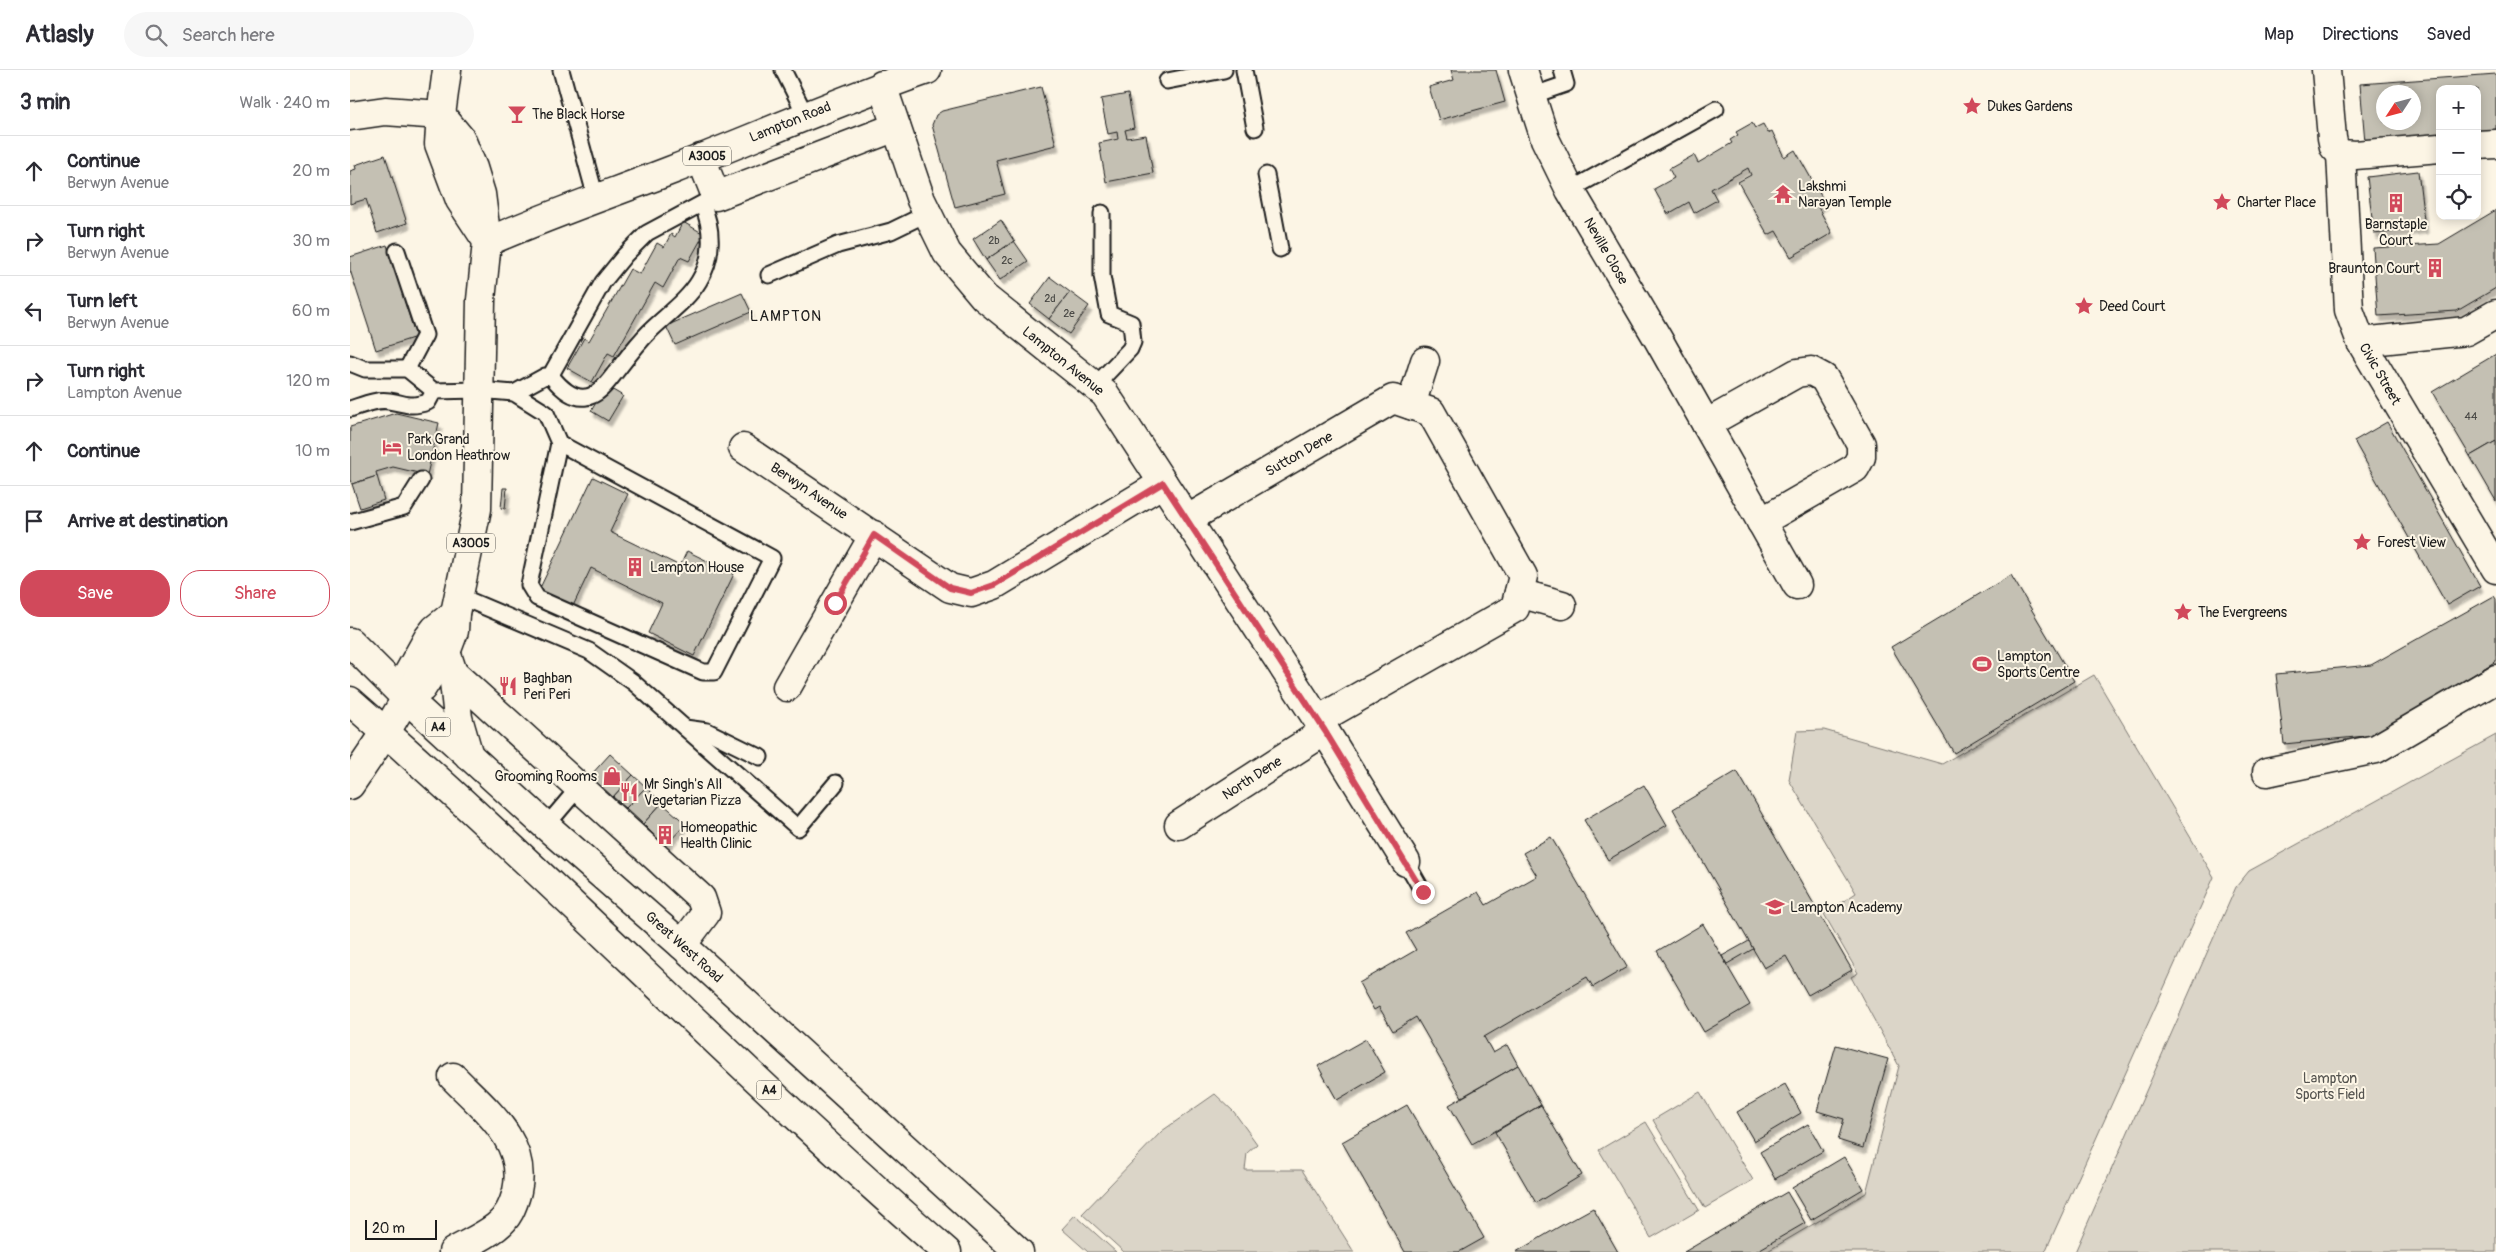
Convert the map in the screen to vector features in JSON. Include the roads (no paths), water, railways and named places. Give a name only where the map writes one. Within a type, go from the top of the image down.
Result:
[{"type":"main road","points":[[350,116],[385,111],[441,115],[447,70]]},
{"type":"main road","name":"Lampton Road","points":[[487,242],[534,221],[701,158],[882,85],[927,70]]},
{"type":"main road","name":"Neville Close","points":[[1523,70],[1545,139],[1570,190],[1797,585]]},
{"type":"main road","name":"Civic Street","points":[[2326,70],[2332,138],[2334,147],[2341,154],[2349,310],[2361,342],[2496,569]]},
{"type":"main road","name":"Lampton Avenue","points":[[882,85],[926,214],[947,253],[984,297],[1106,394],[1321,726],[1406,862]]},
{"type":"main road","name":"A3005","points":[[406,698],[422,688],[450,662],[457,605],[477,509],[480,300],[487,242],[481,194],[473,168],[461,139],[441,115]]},
{"type":"main road","points":[[701,158],[709,200],[896,127]]},
{"type":"main road","points":[[2481,145],[2496,144]]},
{"type":"main road","points":[[2341,154],[2355,155],[2436,148]]},
{"type":"main road","points":[[2361,342],[2466,331],[2496,314]]},
{"type":"main road","points":[[1411,405],[1425,361]]},
{"type":"main road","points":[[1706,424],[1797,373],[1810,371],[1824,378],[1860,444],[1861,456],[1855,468],[1761,522]]},
{"type":"main road","name":"Sutton Dene","points":[[1188,519],[1393,399],[1431,412],[1523,576],[1519,593]]},
{"type":"main road","name":"Berwyn Avenue","points":[[743,448],[950,588],[971,593],[994,585],[1163,483]]},
{"type":"main road","points":[[787,687],[874,535]]},
{"type":"main road","points":[[1321,726],[1515,608],[1519,593],[1562,605]]},
{"type":"main road","name":"A3005","points":[[350,785],[386,732],[406,698],[408,674],[428,638],[457,605]]},
{"type":"main road","name":"Great West Road","points":[[350,642],[406,698],[546,826],[682,945],[1019,1252]]},
{"type":"main road","points":[[450,662],[458,718],[470,756]]},
{"type":"main road","name":"Great West Road","points":[[450,662],[701,898],[706,913],[682,945]]},
{"type":"main road","points":[[2267,772],[2376,749],[2496,679]]},
{"type":"main road","name":"A4","points":[[350,700],[588,919],[819,1137],[947,1252]]},
{"type":"main road","name":"North Dene","points":[[1179,825],[1321,726]]},
{"type":"main road","points":[[453,1077],[507,1133],[517,1154],[519,1183],[513,1208],[497,1226],[453,1252]]},
{"type":"lane","points":[[561,70],[596,198]]},
{"type":"lane","points":[[783,70],[806,116]]},
{"type":"lane","points":[[1167,81],[1224,70]]},
{"type":"lane","points":[[1244,70],[1255,128]]},
{"type":"lane","points":[[1531,96],[1566,84],[1562,70]]},
{"type":"lane","points":[[1570,190],[1716,109]]},
{"type":"lane","points":[[1266,175],[1280,248]]},
{"type":"lane","points":[[514,393],[544,376],[552,377],[559,386],[573,395],[585,398],[593,396],[606,384],[648,333],[700,280],[709,252],[711,236],[709,200],[647,233],[624,255],[602,282],[564,350],[552,377]]},
{"type":"lane","points":[[769,275],[838,245],[891,231],[926,214]]},
{"type":"lane","points":[[1095,386],[1130,350],[1133,342],[1131,322],[1109,314],[1102,276],[1102,214]]},
{"type":"lane","points":[[397,251],[425,335],[407,370]]},
{"type":"lane","points":[[350,363],[365,369],[407,370]]},
{"type":"lane","points":[[407,370],[432,403]]},
{"type":"lane","points":[[350,409],[375,401],[389,401],[413,407],[479,390],[514,393],[546,413],[560,443],[772,558],[714,672],[703,672],[537,598],[529,585],[560,443]]},
{"type":"lane","points":[[350,522],[404,508],[421,480]]},
{"type":"lane","points":[[457,605],[589,651],[633,682],[798,828],[836,783]]},
{"type":"lane","points":[[685,728],[707,731],[760,757]]},
{"type":"lane","points":[[546,826],[580,786]]},
{"type":"lane","points":[[1406,862],[1423,892]]},
{"type":"place","name":"Dukes Gardens","points":[[1972,106]]},
{"type":"place","name":"The Black Horse","points":[[517,114]]},
{"type":"place","name":"Lakshmi Narayan Temple","points":[[1783,194]]},
{"type":"place","name":"Charter Place","points":[[2222,202]]},
{"type":"place","name":"Barnstaple Court","points":[[2396,203]]},
{"type":"place","name":"Braunton Court","points":[[2435,268]]},
{"type":"place","name":"Deed Court","points":[[2084,306]]},
{"type":"place","name":"Park Grand London Heathrow","points":[[392,447]]},
{"type":"place","name":"Forest View","points":[[2362,542]]},
{"type":"place","name":"Lampton House","points":[[635,567]]},
{"type":"place","name":"The Evergreens","points":[[2183,612]]},
{"type":"place","name":"Lampton Sports Centre","points":[[1982,664]]},
{"type":"place","name":"Baghban Peri Peri","points":[[508,686]]},
{"type":"place","name":"Grooming Rooms","points":[[612,776]]},
{"type":"place","name":"Mr Singh's All Vegetarian Pizza","points":[[629,792]]},
{"type":"place","name":"Homeopathic Health Clinic","points":[[665,835]]},
{"type":"place","name":"Lampton Academy","points":[[1775,907]]},
{"type":"district","name":"LAMPTON","points":[[786,316]]},
{"type":"park label","name":"Lampton Sports Field","points":[[2330,1086]]}]
